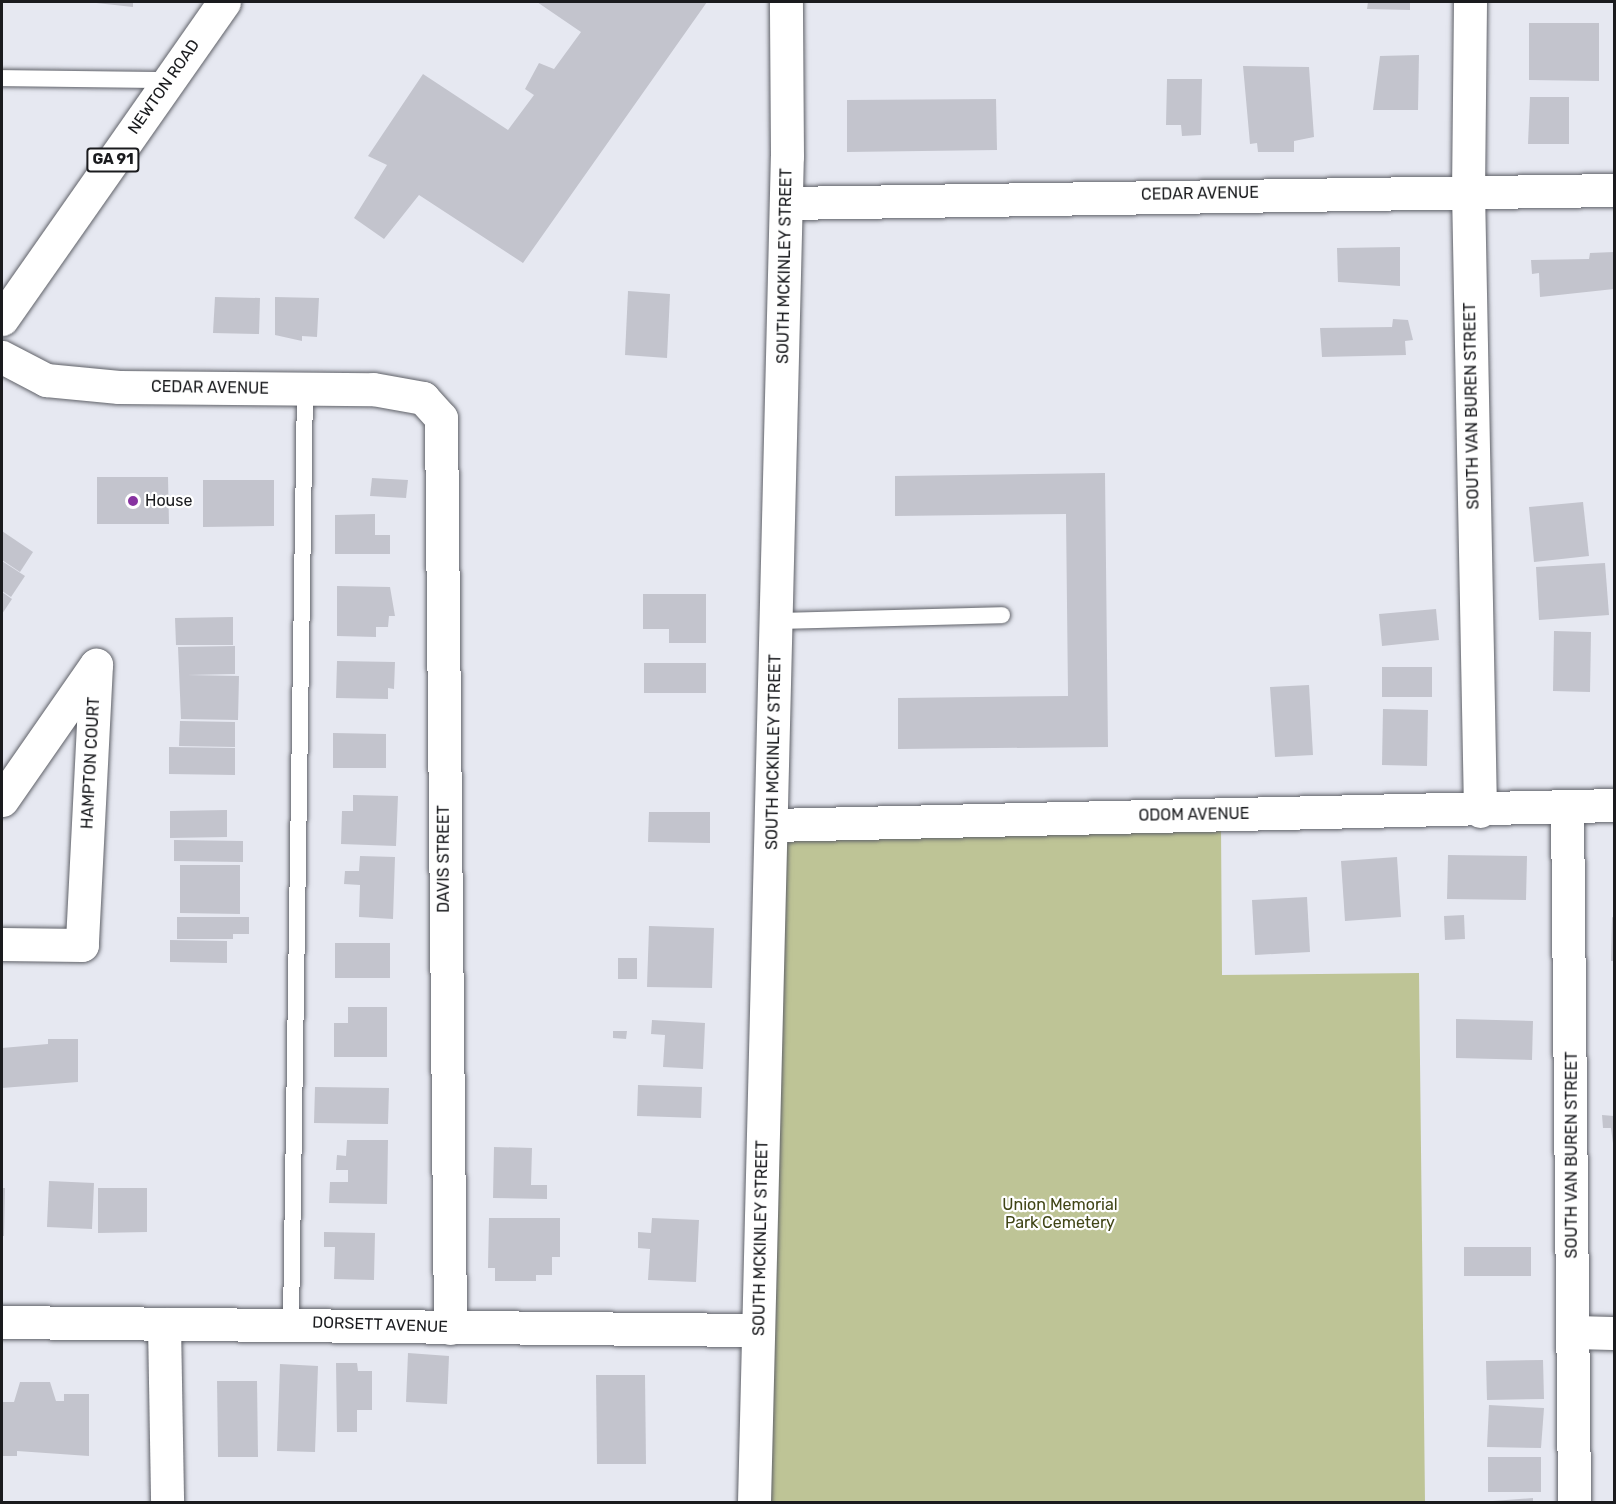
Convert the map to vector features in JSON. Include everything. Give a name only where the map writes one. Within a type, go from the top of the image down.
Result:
[{"type":"street","name":"NEWTON ROAD","points":[[2,319],[224,2]]},
{"type":"street","name":"SOUTH MCKINLEY STREET","points":[[754,1503],[773,825],[786,203],[786,2]]},
{"type":"street","name":"SOUTH VAN BUREN STREET","points":[[1470,2],[1468,190],[1480,811]]},
{"type":"street","name":"CEDAR AVENUE","points":[[786,203],[1468,190],[1614,190]]},
{"type":"street","name":"CEDAR AVENUE","points":[[2,357],[46,380],[119,387],[373,389],[423,398]]},
{"type":"street","name":"DAVIS STREET","points":[[423,398],[441,418],[445,453],[446,1281],[450,1328]]},
{"type":"street","name":"HAMPTON COURT","points":[[2,800],[96,664],[82,945],[2,944]]},
{"type":"street","name":"ODOM AVENUE","points":[[773,825],[1480,811],[1614,805]]},
{"type":"street","name":"SOUTH VAN BUREN STREET","points":[[1567,808],[1574,1503]]},
{"type":"street","name":"DORSETT AVENUE","points":[[2,1322],[165,1324],[291,1321],[450,1328],[758,1330]]},
{"type":"street","points":[[165,1324],[167,1503]]},
{"type":"street","points":[[1574,1332],[1614,1333]]},
{"type":"lane","points":[[2,78],[169,80]]},
{"type":"lane","points":[[291,1321],[305,389]]},
{"type":"lane","points":[[777,621],[1002,615]]},
{"type":"green space","name":"Union Memorial Park Cemetery","points":[[1221,825],[1222,975],[1419,973],[1425,1502],[764,1502],[780,833]]},
{"type":"building","points":[[87,2],[133,2],[133,7]]},
{"type":"building","points":[[537,2],[707,2],[523,263],[419,195],[384,239],[354,218],[387,165],[368,156],[423,74],[508,130],[534,95],[525,89],[539,63],[554,69],[581,32]]},
{"type":"building","points":[[1368,2],[1410,2],[1410,10],[1367,9]]},
{"type":"building","points":[[1529,23],[1599,23],[1599,81],[1529,80]]},
{"type":"building","points":[[1419,55],[1418,110],[1373,110],[1380,56]]},
{"type":"building","points":[[1243,66],[1309,67],[1314,137],[1294,141],[1294,152],[1258,152],[1257,143],[1250,144]]},
{"type":"building","points":[[1167,79],[1202,79],[1201,135],[1182,136],[1181,125],[1166,125]]},
{"type":"building","points":[[1530,97],[1569,97],[1569,144],[1528,144]]},
{"type":"building","points":[[996,99],[997,150],[847,152],[847,100]]},
{"type":"building","points":[[1400,247],[1400,286],[1338,282],[1337,248]]},
{"type":"building","points":[[1614,252],[1614,289],[1540,297],[1539,273],[1532,274],[1531,260],[1589,259],[1590,253]]},
{"type":"building","points":[[628,291],[670,294],[667,358],[625,355]]},
{"type":"building","points":[[215,297],[260,298],[259,334],[213,333]]},
{"type":"building","points":[[275,297],[319,298],[317,337],[302,336],[302,341],[275,335]]},
{"type":"building","points":[[1393,319],[1408,320],[1413,340],[1405,341],[1406,355],[1322,357],[1320,328],[1392,327]]},
{"type":"building","points":[[1105,473],[1108,747],[898,749],[898,698],[1068,696],[1066,514],[895,516],[895,476]]},
{"type":"building","name":"House","points":[[97,477],[168,477],[169,524],[97,524]]},
{"type":"building","points":[[372,478],[408,480],[406,498],[370,496]]},
{"type":"building","name":"House","points":[[203,480],[274,480],[274,526],[203,527]]},
{"type":"building","points":[[1583,502],[1589,556],[1534,562],[1529,507]]},
{"type":"building","points":[[375,514],[375,535],[390,535],[390,554],[335,554],[335,515]]},
{"type":"building","points":[[2,531],[33,552],[20,572],[2,560]]},
{"type":"building","points":[[2,561],[25,576],[11,597],[2,591]]},
{"type":"building","points":[[1605,563],[1609,615],[1539,620],[1536,567]]},
{"type":"building","points":[[337,586],[390,587],[395,616],[389,616],[388,627],[376,627],[376,637],[337,636]]},
{"type":"building","points":[[2,592],[12,599],[2,614]]},
{"type":"building","points":[[643,594],[706,594],[706,643],[669,643],[669,629],[643,629]]},
{"type":"building","points":[[1436,609],[1439,640],[1382,646],[1379,614]]},
{"type":"building","points":[[233,617],[233,645],[176,645],[175,618]]},
{"type":"building","points":[[1554,631],[1591,632],[1590,692],[1553,691]]},
{"type":"building","points":[[235,646],[235,674],[187,675],[239,676],[238,720],[181,719],[178,647]]},
{"type":"building","points":[[337,661],[395,662],[394,689],[388,688],[388,699],[336,698]]},
{"type":"building","points":[[644,663],[706,663],[706,693],[644,693]]},
{"type":"building","points":[[1382,667],[1432,667],[1432,697],[1382,697]]},
{"type":"building","points":[[1309,685],[1313,755],[1275,757],[1270,687]]},
{"type":"building","points":[[1383,709],[1428,710],[1427,766],[1382,765]]},
{"type":"building","points":[[180,721],[235,722],[235,747],[179,746]]},
{"type":"building","points":[[333,733],[386,734],[386,768],[333,768]]},
{"type":"building","points":[[169,747],[235,748],[235,775],[169,774]]},
{"type":"building","points":[[353,795],[398,796],[396,846],[341,844],[342,811],[353,811]]},
{"type":"building","points":[[227,810],[227,837],[170,838],[170,811]]},
{"type":"building","points":[[649,812],[710,812],[710,843],[648,842]]},
{"type":"building","points":[[174,840],[243,841],[243,862],[174,861]]},
{"type":"building","points":[[1448,855],[1527,856],[1526,900],[1447,899]]},
{"type":"building","points":[[360,856],[395,857],[393,919],[359,917],[360,885],[344,884],[345,871],[359,871]]},
{"type":"building","points":[[1397,857],[1401,917],[1345,921],[1341,861]]},
{"type":"building","points":[[180,865],[240,865],[240,914],[180,913]]},
{"type":"building","points":[[1307,897],[1310,952],[1255,955],[1252,900]]},
{"type":"building","points":[[1464,915],[1465,939],[1445,940],[1444,916]]},
{"type":"building","points":[[177,917],[249,917],[249,934],[233,934],[233,939],[177,939]]},
{"type":"building","points":[[1612,917],[1614,918],[1614,961],[1611,961]]},
{"type":"building","points":[[649,926],[714,928],[712,988],[647,987]]},
{"type":"building","points":[[170,940],[227,941],[227,963],[170,962]]},
{"type":"building","points":[[335,943],[390,943],[390,978],[335,978]]},
{"type":"building","points":[[618,958],[637,958],[637,979],[618,979]]},
{"type":"building","points":[[348,1007],[387,1007],[387,1057],[334,1057],[334,1023],[348,1023]]},
{"type":"building","points":[[1456,1019],[1533,1021],[1532,1060],[1456,1058]]},
{"type":"building","points":[[652,1020],[705,1023],[703,1069],[663,1067],[665,1035],[651,1034]]},
{"type":"building","points":[[613,1031],[627,1031],[626,1039],[613,1038]]},
{"type":"building","points":[[48,1039],[78,1039],[78,1082],[2,1088],[2,1048],[48,1044]]},
{"type":"building","points":[[638,1085],[702,1087],[701,1118],[637,1116]]},
{"type":"building","points":[[315,1087],[389,1088],[388,1124],[314,1123]]},
{"type":"building","points":[[1602,1115],[1614,1116],[1614,1151],[1611,1128],[1603,1128]]},
{"type":"building","points":[[347,1140],[388,1140],[387,1204],[329,1203],[330,1182],[348,1182],[348,1170],[336,1170],[337,1155],[346,1156]]},
{"type":"building","points":[[494,1147],[532,1148],[531,1185],[547,1185],[547,1199],[493,1198]]},
{"type":"building","points":[[49,1181],[94,1183],[92,1229],[47,1227]]},
{"type":"building","points":[[2,1188],[5,1188],[4,1236],[2,1236]]},
{"type":"building","points":[[98,1188],[147,1188],[147,1232],[98,1233]]},
{"type":"building","points":[[489,1218],[560,1218],[560,1257],[552,1257],[552,1275],[536,1275],[536,1281],[495,1281],[495,1268],[488,1268]]},
{"type":"building","points":[[652,1218],[699,1220],[696,1282],[648,1280],[650,1249],[638,1248],[638,1232],[651,1233]]},
{"type":"building","points":[[324,1232],[375,1233],[374,1280],[334,1279],[335,1247],[324,1247]]},
{"type":"building","points":[[1464,1247],[1531,1247],[1531,1276],[1464,1276]]},
{"type":"building","points":[[408,1353],[449,1356],[447,1404],[406,1402]]},
{"type":"building","points":[[1543,1360],[1544,1399],[1487,1400],[1486,1361]]},
{"type":"building","points":[[336,1363],[357,1363],[358,1371],[372,1371],[372,1410],[357,1410],[357,1432],[337,1432]]},
{"type":"building","points":[[280,1364],[318,1366],[315,1452],[277,1451]]},
{"type":"building","points":[[596,1375],[645,1375],[646,1464],[597,1464]]},
{"type":"building","points":[[217,1381],[257,1381],[258,1457],[218,1457]]},
{"type":"building","points":[[20,1382],[50,1382],[56,1401],[64,1401],[64,1394],[89,1394],[89,1456],[17,1451],[17,1456],[2,1456],[2,1402],[14,1402]]},
{"type":"building","points":[[1489,1405],[1544,1408],[1541,1448],[1487,1447]]},
{"type":"building","points":[[1488,1457],[1541,1457],[1541,1492],[1488,1492]]},
{"type":"building","points":[[1533,1498],[1533,1502],[1493,1502],[1493,1501]]},
{"type":"place","name":"House","points":[[133,501]]}]
